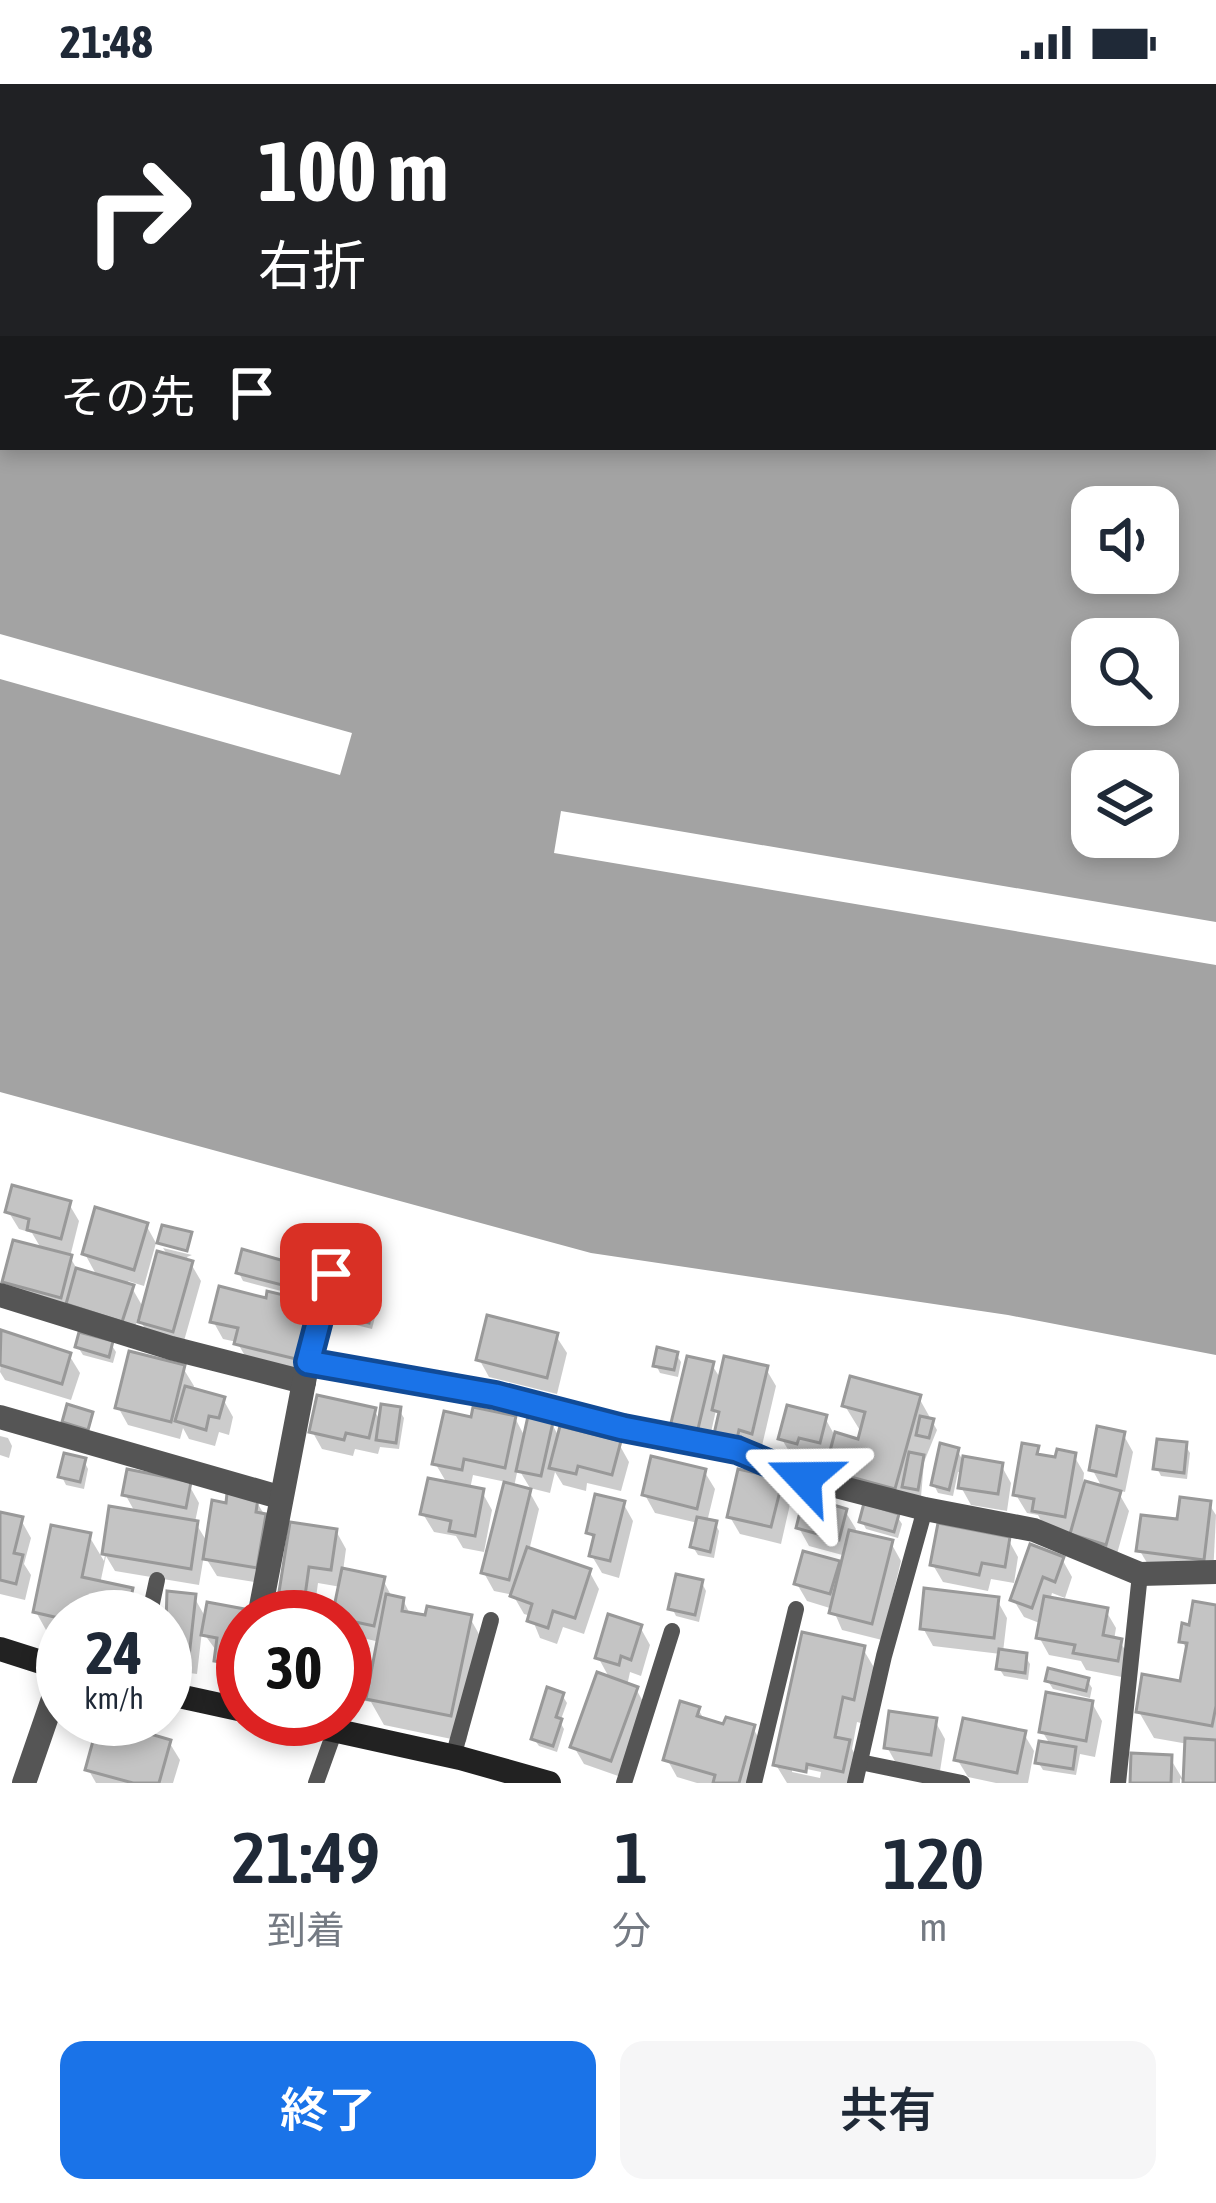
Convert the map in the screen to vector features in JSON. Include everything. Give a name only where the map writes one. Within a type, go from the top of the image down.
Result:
[{"type":"main road","points":[[0,1649],[36,1660]]},
{"type":"main road","points":[[372,1738],[549,1783]]},
{"type":"street","points":[[0,1294],[170,1348],[306,1372],[495,1395],[623,1428],[737,1450],[804,1478],[925,1509],[1034,1529],[1140,1574],[1216,1572]]},
{"type":"street","points":[[264,1590],[306,1372]]},
{"type":"street","points":[[0,1417],[279,1497]]},
{"type":"street","points":[[24,1783],[37,1746]]},
{"type":"lane","points":[[306,1372],[331,1274]]},
{"type":"lane","points":[[855,1783],[925,1509]]},
{"type":"lane","points":[[1118,1783],[1140,1574]]},
{"type":"lane","points":[[155,1590],[157,1580]]},
{"type":"lane","points":[[754,1783],[796,1609]]},
{"type":"lane","points":[[453,1756],[491,1620]]},
{"type":"lane","points":[[624,1783],[672,1630]]},
{"type":"lane","points":[[316,1783],[329,1746]]},
{"type":"lane","points":[[860,1762],[962,1783]]},
{"type":"shaded area","points":[[0,450],[1216,450],[1216,1355],[1008,1315],[591,1253],[0,1092]]},
{"type":"pier","points":[[0,634],[352,733],[340,775],[0,679]]},
{"type":"pier","points":[[561,811],[1216,922],[1216,965],[554,853]]},
{"type":"building","points":[[12,1185],[71,1201],[61,1239],[27,1230],[29,1219],[5,1212]]},
{"type":"building","points":[[95,1207],[148,1223],[134,1270],[82,1254]]},
{"type":"building","points":[[162,1225],[192,1232],[187,1251],[157,1243]]},
{"type":"building","points":[[13,1240],[72,1255],[61,1298],[2,1282]]},
{"type":"building","points":[[242,1249],[288,1262],[282,1285],[236,1273]]},
{"type":"building","points":[[157,1251],[193,1261],[173,1332],[138,1322]]},
{"type":"building","points":[[76,1268],[134,1285],[122,1322],[66,1304]]},
{"type":"building","points":[[345,1280],[377,1288],[369,1323],[336,1315]]},
{"type":"building","points":[[219,1286],[266,1298],[267,1291],[292,1297],[290,1304],[312,1309],[300,1360],[234,1344],[238,1328],[210,1322]]},
{"type":"building","points":[[487,1315],[558,1333],[547,1378],[476,1360]]},
{"type":"building","points":[[1,1330],[71,1353],[62,1384],[0,1365]]},
{"type":"building","points":[[79,1332],[113,1341],[109,1357],[75,1347]]},
{"type":"building","points":[[657,1347],[678,1352],[674,1370],[653,1366]]},
{"type":"building","points":[[129,1351],[185,1365],[171,1422],[115,1408]]},
{"type":"building","points":[[687,1356],[714,1362],[697,1433],[670,1427]]},
{"type":"building","points":[[724,1356],[768,1366],[752,1434],[739,1430],[737,1439],[714,1434],[719,1412],[712,1410]]},
{"type":"building","points":[[850,1376],[921,1395],[895,1489],[825,1470],[835,1432],[858,1439],[865,1412],[842,1406]]},
{"type":"building","points":[[185,1386],[225,1397],[219,1418],[209,1416],[206,1430],[175,1421]]},
{"type":"building","points":[[317,1395],[376,1408],[369,1438],[346,1433],[344,1440],[309,1432]]},
{"type":"building","points":[[67,1404],[93,1412],[88,1430],[62,1422]]},
{"type":"building","points":[[381,1404],[401,1407],[396,1443],[376,1440]]},
{"type":"building","points":[[787,1405],[827,1415],[820,1443],[778,1439]]},
{"type":"building","points":[[473,1407],[516,1416],[505,1468],[464,1459],[462,1470],[432,1464],[444,1411],[471,1417]]},
{"type":"building","points":[[528,1416],[553,1422],[541,1476],[516,1471]]},
{"type":"building","points":[[920,1416],[934,1419],[929,1438],[916,1435]]},
{"type":"building","points":[[560,1426],[621,1441],[612,1475],[578,1466],[576,1474],[549,1468]]},
{"type":"building","points":[[1097,1426],[1125,1432],[1116,1476],[1089,1470]]},
{"type":"building","points":[[1157,1439],[1187,1442],[1184,1473],[1153,1469]]},
{"type":"building","points":[[940,1443],[959,1448],[949,1490],[931,1485]]},
{"type":"building","points":[[1022,1443],[1039,1446],[1037,1454],[1055,1457],[1057,1449],[1076,1453],[1065,1517],[1032,1511],[1034,1499],[1013,1495]]},
{"type":"building","points":[[909,1452],[924,1455],[918,1490],[902,1487]]},
{"type":"building","points":[[64,1453],[86,1458],[80,1482],[58,1477]]},
{"type":"building","points":[[651,1456],[706,1469],[697,1509],[642,1495]]},
{"type":"building","points":[[963,1456],[1003,1463],[998,1494],[958,1488]]},
{"type":"building","points":[[127,1469],[191,1482],[186,1508],[122,1495]]},
{"type":"building","points":[[738,1469],[783,1479],[771,1527],[727,1517]]},
{"type":"building","points":[[428,1478],[484,1489],[475,1536],[449,1531],[451,1521],[420,1514]]},
{"type":"building","points":[[1085,1481],[1121,1491],[1106,1545],[1070,1534]]},
{"type":"building","points":[[504,1482],[531,1489],[509,1580],[481,1573]]},
{"type":"building","points":[[227,1493],[258,1498],[256,1512],[266,1514],[257,1568],[203,1559],[212,1500],[226,1503]]},
{"type":"building","points":[[595,1494],[625,1501],[610,1561],[589,1556],[594,1535],[586,1533]]},
{"type":"building","points":[[804,1496],[847,1509],[839,1540],[796,1528]]},
{"type":"building","points":[[1180,1497],[1211,1501],[1204,1560],[1136,1551],[1141,1515],[1177,1519]]},
{"type":"building","points":[[864,1503],[899,1514],[894,1532],[859,1522]]},
{"type":"building","points":[[109,1506],[198,1521],[191,1569],[102,1554]]},
{"type":"building","points":[[0,1512],[23,1517],[14,1553],[23,1555],[16,1584],[0,1580]]},
{"type":"building","points":[[697,1517],[717,1521],[710,1552],[690,1547]]},
{"type":"building","points":[[290,1522],[337,1529],[331,1570],[309,1567],[306,1590],[279,1590]]},
{"type":"building","points":[[938,1523],[1010,1537],[1005,1567],[982,1563],[979,1575],[930,1565]]},
{"type":"building","points":[[51,1525],[91,1533],[82,1577],[133,1588],[133,1590],[38,1590]]},
{"type":"building","points":[[849,1530],[893,1540],[872,1624],[829,1613]]},
{"type":"building","points":[[1030,1544],[1064,1557],[1055,1582],[1043,1577],[1032,1608],[1010,1600]]},
{"type":"building","points":[[527,1547],[591,1569],[575,1618],[553,1611],[548,1628],[527,1621],[532,1604],[510,1596]]},
{"type":"building","points":[[803,1551],[840,1561],[830,1594],[794,1584]]},
{"type":"building","points":[[342,1568],[385,1577],[374,1626],[372,1590],[338,1590]]},
{"type":"building","points":[[676,1574],[703,1580],[695,1615],[668,1609]]},
{"type":"building","points":[[924,1588],[999,1597],[994,1638],[920,1629]]},
{"type":"building","points":[[386,1594],[404,1598],[402,1611],[425,1615],[427,1606],[472,1615],[451,1716],[372,1700],[372,1668]]},
{"type":"building","points":[[1044,1596],[1108,1608],[1103,1635],[1122,1639],[1118,1661],[1073,1653],[1075,1645],[1036,1638]]},
{"type":"building","points":[[1193,1601],[1216,1605],[1212,1726],[1136,1712],[1142,1674],[1180,1681],[1187,1643],[1179,1642],[1182,1623],[1189,1625]]},
{"type":"building","points":[[207,1602],[216,1604],[216,1638],[201,1635]]},
{"type":"building","points":[[608,1614],[642,1625],[631,1660],[621,1656],[619,1665],[595,1658]]},
{"type":"building","points":[[802,1632],[865,1646],[854,1700],[843,1697],[835,1737],[850,1740],[843,1772],[807,1764],[806,1772],[773,1765]]},
{"type":"building","points":[[999,1649],[1027,1653],[1025,1673],[996,1669]]},
{"type":"building","points":[[1048,1668],[1089,1678],[1086,1691],[1045,1681]]},
{"type":"building","points":[[597,1672],[638,1687],[611,1761],[570,1747]]},
{"type":"building","points":[[547,1687],[564,1693],[553,1746],[531,1739]]},
{"type":"building","points":[[1046,1692],[1093,1701],[1086,1741],[1039,1732]]},
{"type":"building","points":[[680,1701],[700,1707],[697,1716],[723,1724],[726,1717],[755,1725],[739,1783],[713,1783],[715,1775],[663,1760]]},
{"type":"building","points":[[889,1711],[937,1718],[931,1755],[884,1748]]},
{"type":"building","points":[[963,1718],[1026,1731],[1017,1773],[954,1760]]},
{"type":"building","points":[[1185,1738],[1216,1740],[1216,1783],[1183,1783]]},
{"type":"building","points":[[1039,1741],[1076,1747],[1073,1769],[1035,1763]]},
{"type":"building","points":[[92,1746],[169,1746],[159,1783],[133,1783],[85,1770]]},
{"type":"building","points":[[1131,1753],[1172,1755],[1171,1783],[1130,1783]]},
{"type":"route","points":[[331,1274],[308,1362],[495,1395],[623,1428],[737,1450],[804,1478]]}]
